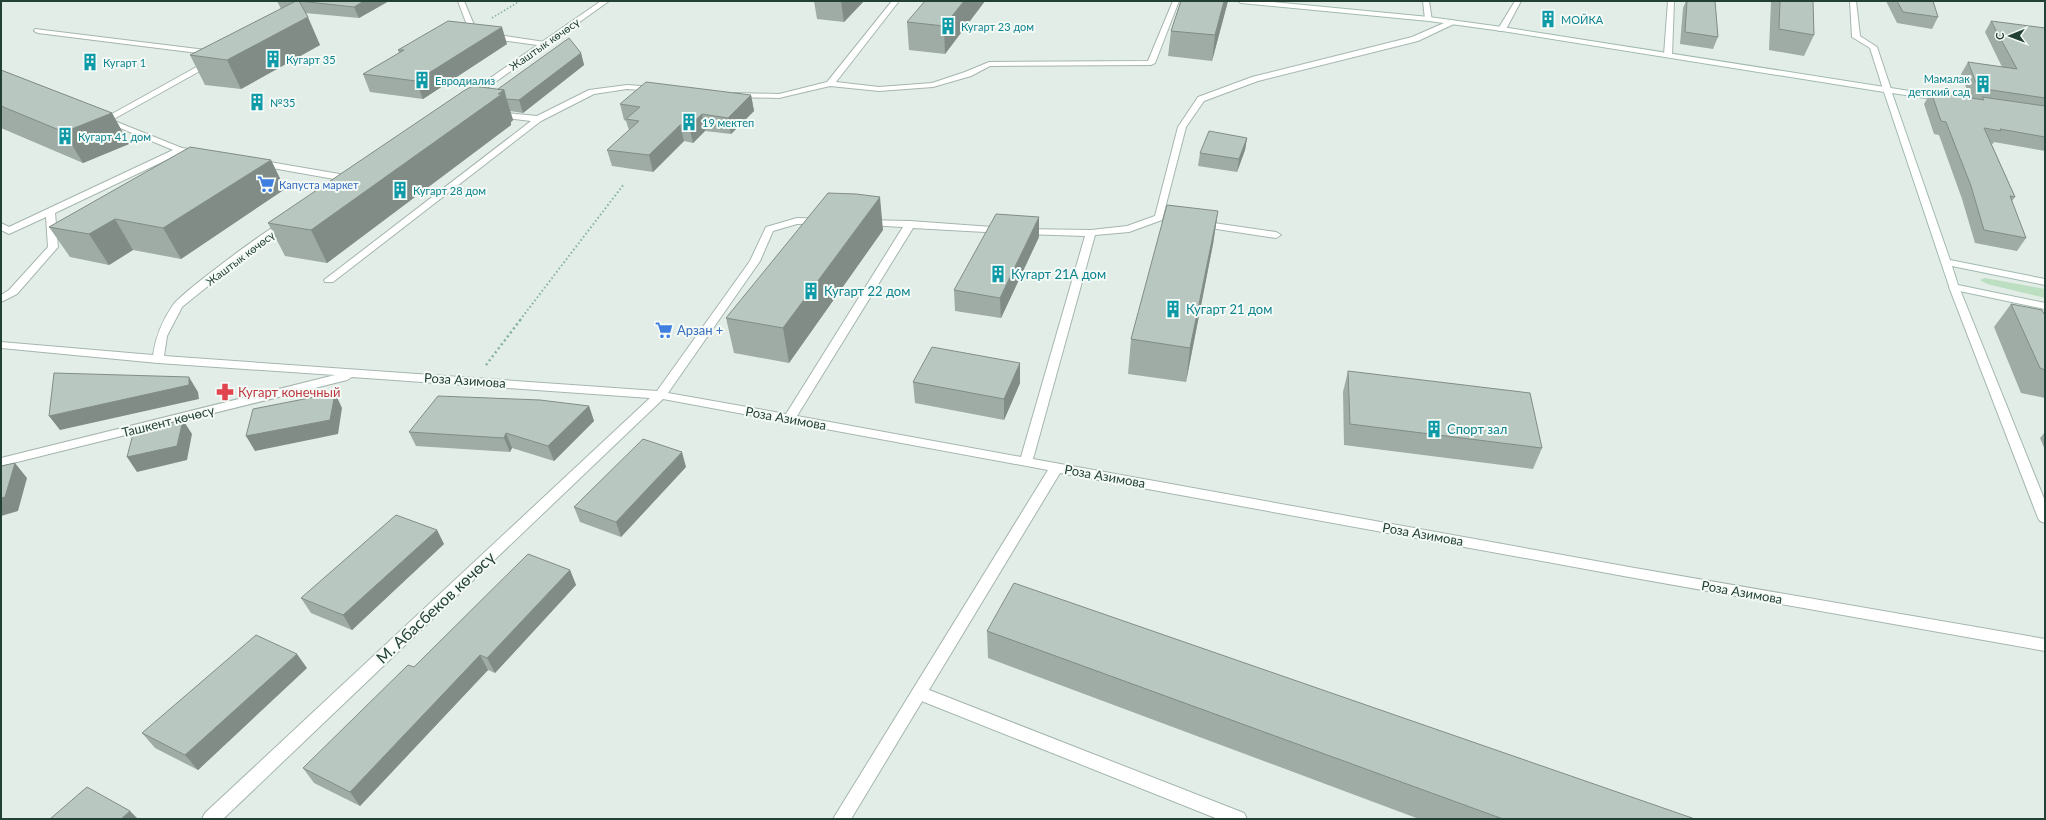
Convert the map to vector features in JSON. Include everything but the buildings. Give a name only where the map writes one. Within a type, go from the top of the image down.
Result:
[{"type":"street","points":[[462,1],[474,34],[545,44]]},
{"type":"street","name":"Жаштык көчөсү","points":[[464,100],[606,1]]},
{"type":"street","points":[[830,84],[896,1]]},
{"type":"street","points":[[728,94],[779,96],[830,84],[879,89],[933,85],[968,74],[989,64],[1151,63],[1176,1]]},
{"type":"street","points":[[1241,1],[1429,18],[1886,89],[1954,101]]},
{"type":"street","points":[[1426,1],[1429,18]]},
{"type":"street","points":[[1502,29],[1518,1]]},
{"type":"street","points":[[1668,55],[1671,1]]},
{"type":"street","points":[[1853,1],[1856,37],[1873,47],[1954,288],[2045,518]]},
{"type":"street","points":[[859,222],[1091,233],[1129,229],[1163,219],[1182,127],[1201,99],[1255,79],[1415,39],[1454,22]]},
{"type":"street","points":[[38,31],[223,56],[103,119],[180,150],[212,155]]},
{"type":"street","points":[[329,280],[538,119],[592,92],[627,87],[667,90]]},
{"type":"street","points":[[491,113],[538,119]]},
{"type":"street","points":[[1,226],[10,231],[180,150]]},
{"type":"street","points":[[250,162],[354,176],[338,188]]},
{"type":"street","points":[[1,300],[13,292],[53,247],[50,212]]},
{"type":"street","name":"Жаштык көчөсү","points":[[158,359],[161,336],[178,305],[235,259],[293,219]]},
{"type":"street","name":"М. Абасбеков көчөсү","points":[[210,819],[660,394],[755,261],[769,229],[797,221],[829,221]]},
{"type":"street","points":[[1191,223],[1276,235]]},
{"type":"street","points":[[790,418],[910,224]]},
{"type":"street","points":[[1026,461],[1091,233]]},
{"type":"street","points":[[1946,262],[2045,282]]},
{"type":"street","points":[[1954,288],[2045,306]]},
{"type":"street","name":"Роза Азимова","points":[[1,345],[158,359],[660,394],[1614,569],[2045,645]]},
{"type":"street","name":"Ташкент көчөсү","points":[[1,462],[358,373]]},
{"type":"street","points":[[847,818],[919,693],[1057,467]]},
{"type":"street","points":[[919,693],[1238,819]]},
{"type":"path","points":[[473,30],[520,1]]},
{"type":"path","points":[[474,381],[624,184]]},
{"type":"green space","points":[[1985,278],[2045,289],[2045,298],[1987,284],[1980,280]]},
{"type":"place","name":"МОЙКА","points":[[1548,19]]},
{"type":"place","name":"Кугарт 23 дом","points":[[948,26]]},
{"type":"place","name":"Кугарт 35","points":[[273,59]]},
{"type":"place","name":"Кугарт 1","points":[[90,62]]},
{"type":"place","name":"Евродиализ","points":[[422,80]]},
{"type":"place","name":"Мамалак детский сад","points":[[1983,84]]},
{"type":"place","name":"№35","points":[[257,102]]},
{"type":"place","name":"19 мектеп","points":[[689,122]]},
{"type":"place","name":"Кугарт 41 дом","points":[[65,136]]},
{"type":"place","name":"Капуста маркет","points":[[266,184]]},
{"type":"place","name":"Кугарт 28 дом","points":[[400,190]]},
{"type":"place","name":"Кугарт 21А дом","points":[[998,274]]},
{"type":"place","name":"Кугарт 22 дом","points":[[811,291]]},
{"type":"place","name":"Кугарт 21 дом","points":[[1173,309]]},
{"type":"place","name":"Арзан +","points":[[664,330]]},
{"type":"place","name":"Кугарт конечный","points":[[225,392]]},
{"type":"place","name":"Спорт зал","points":[[1434,429]]}]
